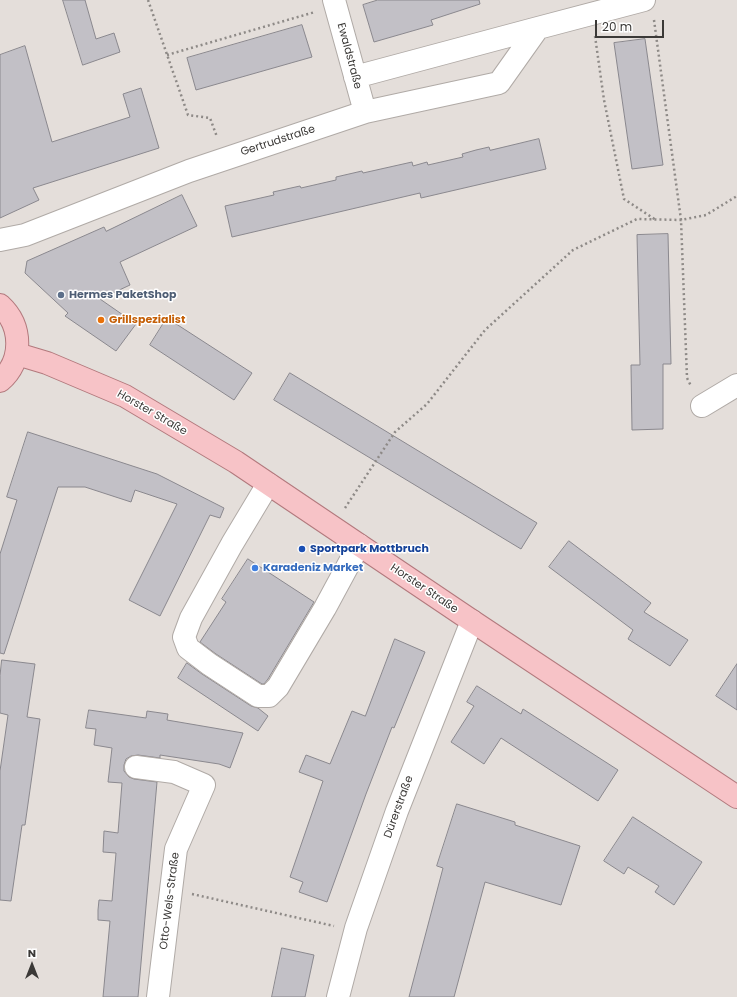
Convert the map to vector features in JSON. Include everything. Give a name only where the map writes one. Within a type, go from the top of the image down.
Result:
[{"type":"main road","points":[[0,305],[6,310],[12,320],[17,336],[17,354],[11,369],[0,381]]},
{"type":"main road","name":"Horster Straße","points":[[17,354],[47,363],[125,396],[236,462],[737,797]]},
{"type":"street","name":"Ewaldstraße","points":[[335,3],[365,112]]},
{"type":"street","points":[[355,77],[592,14],[648,8]]},
{"type":"street","name":"Gertrudstraße","points":[[0,240],[25,235],[189,171],[365,112],[499,83],[538,28]]},
{"type":"street","points":[[702,406],[737,385]]},
{"type":"street","points":[[268,484],[232,544],[191,618],[184,637],[188,648],[209,664],[258,696],[269,696],[278,687],[325,608],[359,545]]},
{"type":"street","name":"Dürerstraße","points":[[338,997],[356,928],[397,811],[472,621]]},
{"type":"street","name":"Otto-Wels-Straße","points":[[136,767],[174,772],[204,785],[176,849],[158,997]]},
{"type":"path","points":[[148,0],[188,115],[210,118],[224,159]]},
{"type":"path","points":[[167,55],[335,3]]},
{"type":"path","points":[[648,8],[681,220],[687,378],[702,406]]},
{"type":"path","points":[[592,14],[604,100],[624,199],[656,220]]},
{"type":"path","points":[[333,527],[395,432],[427,404],[485,330],[573,250],[637,219],[681,220],[706,215],[737,196]]},
{"type":"path","points":[[171,890],[336,926],[356,928]]},
{"type":"building","points":[[63,0],[85,0],[96,39],[114,33],[120,52],[83,65]]},
{"type":"building","points":[[378,0],[479,0],[480,4],[431,20],[433,25],[374,42],[363,5]]},
{"type":"building","points":[[302,25],[312,57],[196,90],[187,58]]},
{"type":"building","points":[[645,39],[663,165],[632,169],[614,43]]},
{"type":"building","points":[[25,46],[52,142],[130,117],[123,94],[141,88],[159,148],[33,188],[39,200],[0,218],[0,55]]},
{"type":"building","points":[[539,139],[546,169],[421,198],[420,193],[232,237],[225,206],[274,195],[273,192],[300,186],[301,188],[336,180],[336,177],[362,171],[363,173],[412,162],[413,166],[427,162],[428,165],[463,157],[462,154],[476,150],[489,147],[490,150]]},
{"type":"building","points":[[182,195],[197,226],[120,262],[130,285],[100,299],[136,324],[116,351],[65,316],[68,313],[25,273],[27,261],[104,227],[106,231]]},
{"type":"building","points":[[668,234],[671,364],[663,364],[663,429],[632,430],[631,365],[640,365],[637,235]]},
{"type":"building","points":[[167,318],[252,373],[234,400],[150,345]]},
{"type":"building","points":[[290,373],[537,523],[521,549],[274,400]]},
{"type":"building","points":[[28,432],[157,474],[224,508],[220,518],[210,515],[160,616],[129,600],[177,504],[135,490],[131,502],[85,487],[58,487],[4,654],[0,653],[0,554],[17,500],[7,497]]},
{"type":"building","points":[[569,541],[651,603],[644,612],[688,640],[670,666],[628,639],[633,630],[549,567]]},
{"type":"building","points":[[248,559],[314,602],[264,684],[216,654],[200,642],[226,602],[222,599]]},
{"type":"building","points":[[395,639],[425,652],[394,728],[392,727],[327,902],[299,892],[303,882],[290,877],[323,781],[299,772],[306,755],[330,764],[352,711],[365,716]]},
{"type":"building","points":[[2,660],[35,664],[27,717],[40,719],[25,825],[22,825],[11,901],[0,900],[0,771],[8,715],[0,713],[0,676]]},
{"type":"building","points":[[187,663],[251,706],[258,708],[268,716],[258,731],[178,678]]},
{"type":"building","points":[[737,664],[737,710],[716,696]]},
{"type":"building","points":[[477,686],[521,714],[523,709],[618,770],[598,801],[501,738],[484,764],[451,742],[474,706],[467,702]]},
{"type":"building","points":[[89,710],[146,718],[147,711],[168,714],[167,720],[243,733],[230,768],[219,764],[160,755],[160,758],[138,755],[131,756],[126,759],[124,771],[129,777],[157,782],[138,997],[103,997],[110,921],[98,920],[98,910],[99,900],[112,901],[116,853],[103,852],[104,831],[118,833],[122,783],[108,782],[112,748],[94,745],[96,729],[86,728]]},
{"type":"building","points":[[457,804],[515,822],[515,825],[580,846],[561,905],[485,882],[454,997],[409,997],[443,868],[437,866]]},
{"type":"building","points":[[633,817],[702,862],[674,905],[655,892],[659,886],[628,867],[624,874],[604,861]]},
{"type":"building","points":[[282,948],[314,955],[305,997],[272,997]]},
{"type":"place","name":"Hermes PaketShop","points":[[61,295]]},
{"type":"place","name":"Grillspezialist","points":[[101,320]]},
{"type":"place","name":"Sportpark Mottbruch","points":[[302,549]]},
{"type":"place","name":"Karadeniz Market","points":[[255,568]]}]
